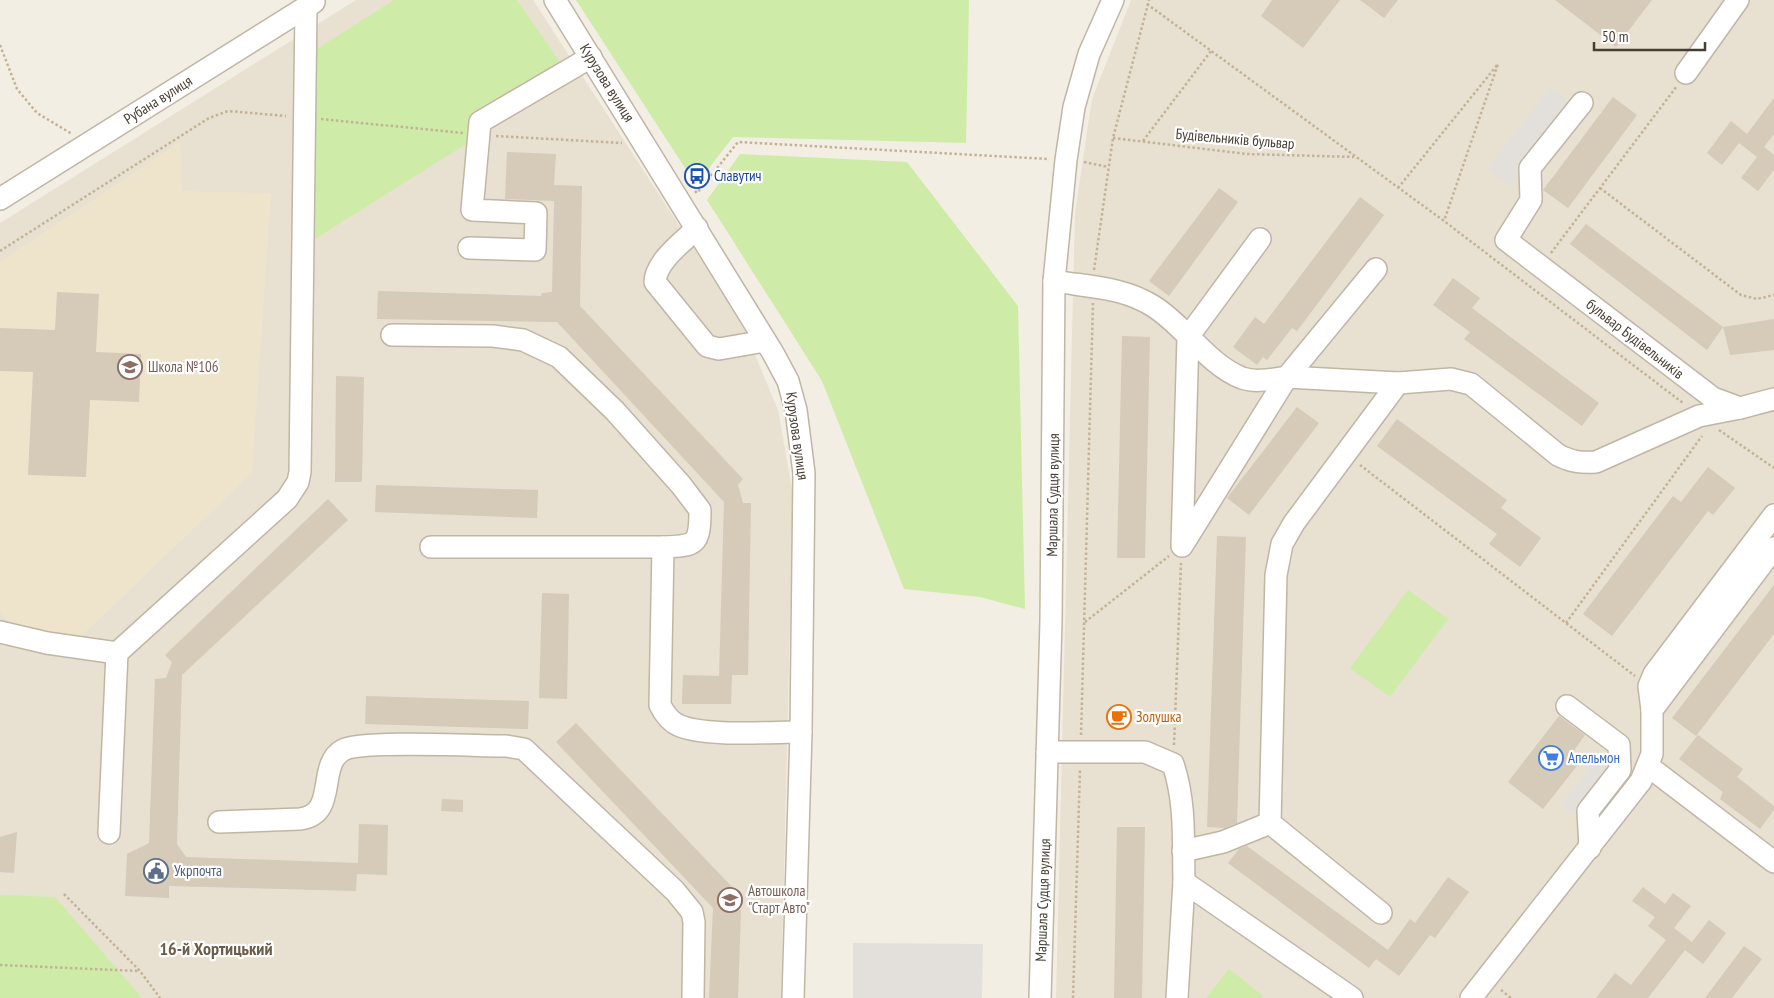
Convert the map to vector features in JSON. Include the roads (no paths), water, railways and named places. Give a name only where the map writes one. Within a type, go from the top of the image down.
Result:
[{"type":"street","name":"Курузова вулиця","points":[[554,0],[591,56],[765,341],[788,381],[796,410],[804,473],[801,732],[792,998]]},
{"type":"street","name":"Маршала Судця вулиця","points":[[1040,998],[1054,496],[1054,281],[1066,160],[1074,107],[1089,54],[1113,0]]},
{"type":"street","points":[[1686,73],[1738,0]]},
{"type":"street","points":[[109,833],[117,653],[287,499],[298,482],[300,472],[305,118],[311,3]]},
{"type":"street","name":"Рубана вулиця","points":[[0,199],[311,3]]},
{"type":"street","points":[[469,248],[535,250],[536,213],[472,210],[480,122],[591,56]]},
{"type":"street","name":"бульвар Будівельників","points":[[1582,103],[1530,168],[1531,200],[1506,240],[1713,398],[1740,408]]},
{"type":"street","points":[[697,228],[655,272],[655,282],[707,346],[719,349],[765,341]]},
{"type":"street","points":[[1260,238],[1188,336],[1182,546],[1287,377],[1376,269]]},
{"type":"street","points":[[1054,281],[1120,290],[1153,305],[1222,365],[1242,378],[1258,380],[1287,377],[1398,382],[1451,379],[1471,384],[1558,455],[1572,462],[1596,462],[1704,420],[1774,399]]},
{"type":"street","points":[[392,335],[493,336],[523,340],[558,356],[615,411],[697,504],[700,515],[697,538],[694,543],[688,546],[431,547]]},
{"type":"street","points":[[1270,823],[1278,560],[1282,544],[1294,523],[1398,382]]},
{"type":"street","points":[[1471,998],[1641,781],[1648,766],[1653,739],[1652,710],[1648,686],[1654,674],[1774,515]]},
{"type":"street","points":[[663,547],[660,705],[666,715],[676,724],[695,731],[801,732]]},
{"type":"street","points":[[1652,710],[1774,548]]},
{"type":"street","points":[[0,632],[47,643],[117,653]]},
{"type":"street","points":[[1567,706],[1619,745],[1620,770],[1588,811],[1590,848]]},
{"type":"street","points":[[219,822],[300,819],[312,816],[322,806],[334,757],[345,749],[374,746],[506,746],[524,749],[688,906],[694,922],[693,998]]},
{"type":"street","points":[[1047,752],[1145,752],[1173,764],[1181,787],[1184,821],[1184,882],[1177,998]]},
{"type":"street","points":[[1648,766],[1774,862]]},
{"type":"street","points":[[1183,851],[1223,842],[1270,823]]},
{"type":"street","points":[[1270,823],[1381,913]]},
{"type":"street","points":[[1184,882],[1349,998]]},
{"type":"place","name":"Славутич","points":[[697,176]]},
{"type":"place","name":"Школа №106","points":[[130,367]]},
{"type":"place","name":"Золушка","points":[[1119,717]]},
{"type":"place","name":"Апельмон","points":[[1551,758]]},
{"type":"place","name":"Укрпочта","points":[[156,871]]},
{"type":"place","name":"Автошкола \"Старт Авто\"","points":[[730,900]]},
{"type":"district","name":"16-й Хортицький","points":[[216,949]]}]
